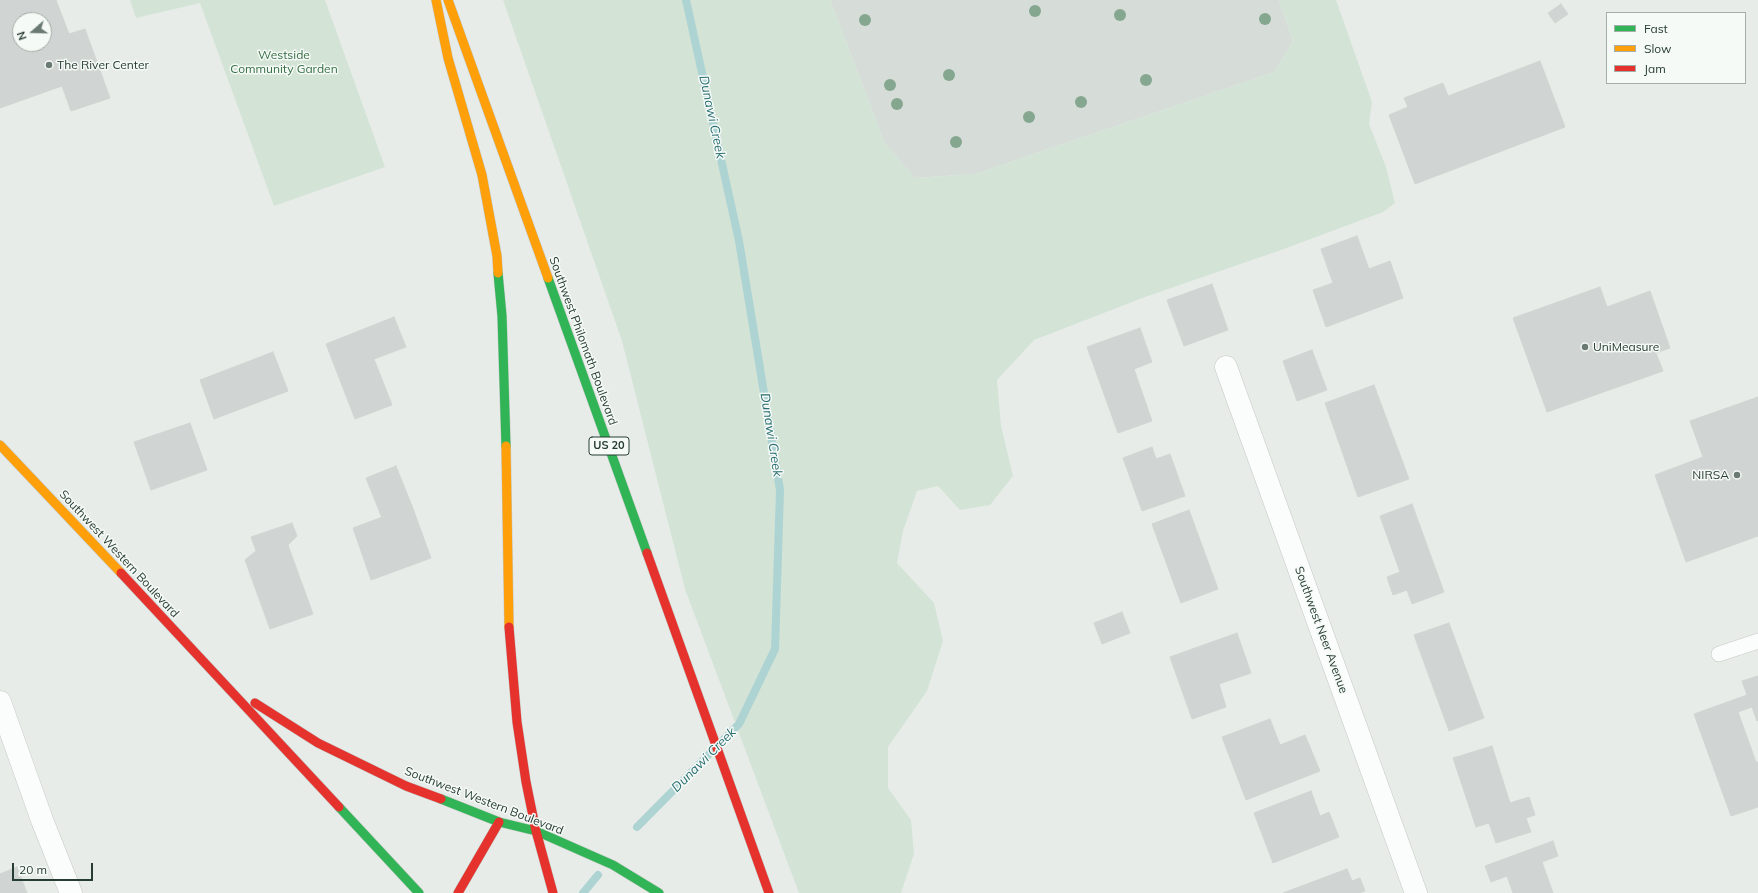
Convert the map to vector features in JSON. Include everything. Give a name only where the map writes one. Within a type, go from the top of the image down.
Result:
[{"type":"main road","points":[[436,0],[448,58],[482,175],[497,256],[502,316],[505,404],[508,618],[517,722],[526,782],[536,832],[553,893]]},
{"type":"main road","name":"Southwest Philomath Boulevard","points":[[448,0],[769,893]]},
{"type":"main road","name":"Southwest Western Boulevard","points":[[1,449],[221,679],[419,893]]},
{"type":"main road","name":"Southwest Western Boulevard","points":[[221,679],[268,712],[318,743],[406,786],[498,822],[536,832],[612,865],[659,893]]},
{"type":"main road","points":[[458,893],[498,822]]},
{"type":"street","name":"Southwest Neer Avenue","points":[[1226,367],[1416,893]]},
{"type":"street","points":[[0,702],[42,820],[71,893]]},
{"type":"lane","points":[[1719,654],[1758,640]]},
{"type":"shaded area","points":[[830,0],[1279,0],[1293,41],[1275,72],[975,174],[915,178],[885,144]]},
{"type":"green space","name":"Westside Community Garden","points":[[130,0],[325,0],[385,167],[274,206],[200,3],[136,18]]},
{"type":"green space","points":[[503,0],[830,0],[885,144],[915,178],[975,174],[1275,72],[1293,41],[1279,0],[1336,0],[1372,102],[1369,124],[1386,167],[1395,203],[1383,212],[1281,250],[1145,297],[1034,340],[997,380],[1001,426],[1013,476],[990,505],[960,510],[938,486],[917,491],[903,531],[897,563],[934,603],[943,641],[927,691],[888,747],[888,788],[911,820],[914,854],[901,893],[799,893],[685,589],[622,341]]},
{"type":"building","name":"The River Center","points":[[0,0],[56,0],[69,34],[85,29],[110,98],[71,111],[62,86],[0,108]]},
{"type":"building","points":[[1561,4],[1568,14],[1555,23],[1548,13]]},
{"type":"building","points":[[1540,61],[1565,127],[1415,184],[1389,115],[1408,107],[1404,98],[1443,83],[1448,96]]},
{"type":"building","points":[[1357,236],[1369,269],[1390,261],[1403,298],[1326,327],[1313,290],[1333,283],[1321,249]]},
{"type":"building","points":[[1212,284],[1228,330],[1184,346],[1167,300]]},
{"type":"building","points":[[1600,287],[1607,307],[1650,291],[1670,348],[1656,353],[1663,371],[1547,412],[1513,318]]},
{"type":"building","points":[[394,317],[406,347],[374,359],[392,405],[355,419],[326,344]]},
{"type":"building","points":[[1140,328],[1152,362],[1134,369],[1152,421],[1118,433],[1087,347]]},
{"type":"building","points":[[1312,350],[1327,390],[1297,401],[1283,361]]},
{"type":"building","points":[[273,352],[288,391],[214,419],[200,380]]},
{"type":"building","points":[[1374,385],[1409,479],[1358,497],[1325,403]]},
{"type":"building","points":[[1758,397],[1758,536],[1686,562],[1655,475],[1703,457],[1690,421]]},
{"type":"building","points":[[190,423],[207,470],[151,490],[134,442]]},
{"type":"building","points":[[1152,447],[1156,459],[1170,454],[1185,496],[1142,511],[1123,458]]},
{"type":"building","points":[[396,466],[412,506],[382,518],[366,478]]},
{"type":"building","points":[[1412,504],[1444,592],[1412,604],[1407,590],[1393,595],[1387,577],[1400,572],[1380,516]]},
{"type":"building","points":[[412,506],[431,558],[371,580],[353,528]]},
{"type":"building","points":[[1189,510],[1218,589],[1181,603],[1152,524]]},
{"type":"building","points":[[292,523],[297,536],[288,545],[313,614],[270,629],[245,560],[256,551],[251,537]]},
{"type":"building","points":[[1122,612],[1130,633],[1102,644],[1094,623]]},
{"type":"building","points":[[1449,623],[1484,718],[1449,731],[1414,635]]},
{"type":"building","points":[[1237,633],[1251,673],[1219,684],[1226,707],[1192,719],[1170,657]]},
{"type":"building","points":[[1758,676],[1758,720],[1757,721],[1752,707],[1738,712],[1756,762],[1758,762],[1758,807],[1731,816],[1694,714],[1747,695],[1742,681]]},
{"type":"building","points":[[1270,719],[1280,745],[1305,735],[1320,771],[1246,800],[1222,737]]},
{"type":"building","points":[[1492,746],[1510,803],[1529,797],[1535,815],[1526,818],[1531,832],[1496,843],[1489,823],[1476,827],[1453,758]]},
{"type":"building","points":[[1311,791],[1320,816],[1329,812],[1339,837],[1273,863],[1254,813]]},
{"type":"building","points":[[1553,841],[1558,856],[1542,862],[1553,893],[1513,893],[1507,876],[1491,882],[1485,866]]},
{"type":"building","points":[[17,867],[27,893],[0,893],[0,874]]},
{"type":"building","points":[[1347,869],[1352,881],[1360,878],[1365,891],[1359,893],[1283,893]]},
{"type":"waterway","name":"Dunawi Creek","points":[[637,827],[739,724],[775,649],[780,490],[739,241],[686,0]]},
{"type":"waterway","name":"Dunawi Creek","points":[[583,893],[598,875]]},
{"type":"traffic: fast","points":[[498,273],[502,316],[506,446]]},
{"type":"traffic: fast","points":[[548,278],[647,553]]},
{"type":"traffic: fast","points":[[441,799],[499,822],[536,831],[613,865],[659,893]]},
{"type":"traffic: fast","points":[[339,807],[419,893]]},
{"type":"traffic: slow","points":[[436,0],[448,58],[482,175],[497,256],[498,273]]},
{"type":"traffic: slow","points":[[448,0],[548,278]]},
{"type":"traffic: slow","points":[[0,445],[121,573]]},
{"type":"traffic: slow","points":[[506,446],[509,627]]},
{"type":"traffic: jam","points":[[647,553],[769,893]]},
{"type":"traffic: jam","points":[[121,573],[339,807]]},
{"type":"traffic: jam","points":[[509,627],[517,722],[526,782],[536,831],[553,893]]},
{"type":"traffic: jam","points":[[255,703],[318,743],[406,786],[441,799]]},
{"type":"traffic: jam","points":[[458,893],[499,822]]},
{"type":"place","name":"The River Center","points":[[49,65]]},
{"type":"place","name":"UniMeasure","points":[[1585,347]]},
{"type":"place","name":"NIRSA","points":[[1737,475]]}]
